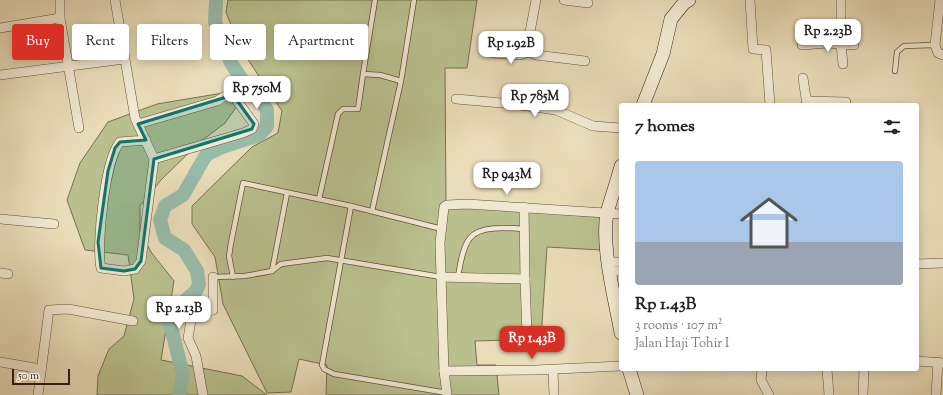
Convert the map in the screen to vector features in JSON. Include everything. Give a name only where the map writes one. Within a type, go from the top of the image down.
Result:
[{"type":"main road","points":[[644,103],[663,54],[671,19],[685,1]]},
{"type":"main road","points":[[618,186],[607,214],[606,240],[615,267],[619,310]]},
{"type":"main road","points":[[630,371],[638,395]]},
{"type":"street","points":[[60,0],[60,18],[79,128]]},
{"type":"street","points":[[115,0],[119,24]]},
{"type":"street","points":[[493,53],[520,56],[526,53],[536,0]]},
{"type":"street","points":[[564,0],[588,3]]},
{"type":"street","points":[[750,0],[753,48],[766,50],[770,103]]},
{"type":"street","points":[[841,0],[841,45],[843,64]]},
{"type":"street","points":[[940,0],[935,45],[938,53],[943,55]]},
{"type":"street","points":[[0,28],[60,18]]},
{"type":"street","points":[[802,45],[827,43],[854,45]]},
{"type":"street","points":[[527,51],[536,55],[585,61]]},
{"type":"street","points":[[0,75],[116,60]]},
{"type":"street","points":[[124,60],[136,118],[138,124],[146,140],[154,159],[141,261],[135,269],[124,271],[101,268],[98,242],[108,171],[114,148],[120,142],[146,140]]},
{"type":"street","points":[[803,78],[806,103],[846,102]]},
{"type":"street","points":[[138,124],[217,101],[229,94],[233,95],[254,124],[252,129],[243,133],[154,159]]},
{"type":"street","points":[[456,99],[513,104],[556,110],[593,126],[619,128]]},
{"type":"street","points":[[447,394],[444,371],[440,243],[443,210],[447,204],[524,207],[619,214]]},
{"type":"street","points":[[524,207],[527,334]]},
{"type":"street","points":[[0,219],[54,224]]},
{"type":"street","points":[[919,264],[943,263]]},
{"type":"street","points":[[203,395],[196,356],[188,338],[192,315],[213,310],[213,277]]},
{"type":"street","points":[[441,277],[525,279]]},
{"type":"street","points":[[38,395],[48,310],[68,309],[133,321]]},
{"type":"street","points":[[919,361],[940,362],[936,395]]},
{"type":"street","points":[[0,362],[41,369]]},
{"type":"street","points":[[444,371],[553,370],[619,366]]},
{"type":"street","points":[[553,370],[554,395]]},
{"type":"street","points":[[762,371],[761,380],[769,395]]},
{"type":"street","points":[[827,371],[830,395]]},
{"type":"street","points":[[863,395],[864,371]]},
{"type":"lane","points":[[319,199],[338,114],[343,109],[358,109],[375,0]]},
{"type":"lane","points":[[372,211],[401,81],[414,0]]},
{"type":"lane","points":[[895,71],[897,52],[904,46],[935,45]]},
{"type":"lane","points":[[363,74],[380,75],[401,81]]},
{"type":"lane","points":[[233,277],[229,256],[241,184],[253,185],[287,194],[351,206],[442,229]]},
{"type":"lane","points":[[272,271],[287,194]]},
{"type":"lane","points":[[351,206],[322,360],[324,369],[334,374],[447,394]]},
{"type":"lane","points":[[458,278],[466,246],[470,238],[476,232],[487,230],[524,229]]},
{"type":"lane","points":[[213,277],[233,277],[272,271],[281,264],[327,258],[441,277]]},
{"type":"highlighted area","points":[[233,95],[254,124],[252,129],[154,159],[141,261],[135,269],[124,271],[101,268],[98,242],[108,171],[115,148],[120,142],[146,140],[138,124]]},
{"type":"green space","points":[[228,0],[477,0],[467,68],[445,68],[446,203],[602,212],[601,250],[547,247],[541,339],[475,341],[477,365],[496,365],[499,395],[326,395],[327,365],[299,359],[291,392],[267,393],[223,304],[215,257],[192,224],[192,206],[252,147],[278,133],[282,111],[248,60],[266,60],[266,24],[231,24],[226,12]]},
{"type":"green space","points":[[223,93],[237,106],[225,123],[200,142],[161,180],[140,206],[140,231],[151,252],[174,281],[161,360],[242,376],[267,395],[97,395],[98,376],[109,349],[124,336],[134,299],[128,255],[85,250],[67,200],[80,163],[108,122],[157,104]]},
{"type":"waterway","points":[[179,395],[183,375],[169,319],[172,312],[196,291],[199,284],[197,271],[184,250],[165,238],[160,220],[165,206],[183,195],[206,155],[222,147],[259,135],[267,126],[267,110],[256,94],[245,84],[231,63],[215,22],[216,0]]}]
